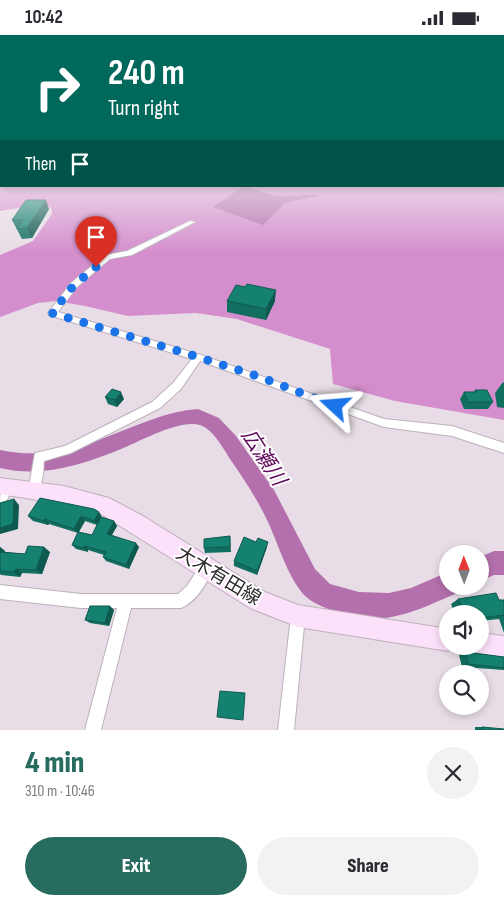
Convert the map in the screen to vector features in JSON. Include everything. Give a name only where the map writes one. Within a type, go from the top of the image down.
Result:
[{"type":"main road","name":"大木有田線","points":[[3,492],[33,487],[102,504],[258,599],[298,616],[439,638]]},
{"type":"main road","points":[[489,645],[504,647]]},
{"type":"street","points":[[192,223],[128,253],[108,257],[74,285],[52,313],[198,357],[384,423],[452,431],[504,448]]},
{"type":"street","points":[[33,487],[39,457],[67,450],[149,409],[166,397],[177,386],[198,357]]},
{"type":"street","points":[[0,592],[81,601],[181,601],[192,591],[206,569]]},
{"type":"street","points":[[93,730],[126,601]]},
{"type":"street","points":[[286,730],[298,616]]},
{"type":"shaded area","points":[[0,187],[504,187],[504,420],[395,401],[333,384],[330,349],[237,319],[196,313],[128,316],[56,301],[38,303],[0,317],[0,255],[33,241],[52,214],[51,207],[31,206],[0,211]]},
{"type":"shaded area","points":[[242,187],[249,187],[276,196],[322,195],[285,203],[263,225],[213,207]]},
{"type":"building","points":[[26,200],[46,200],[27,228],[17,229],[22,220],[12,220]]},
{"type":"building","points":[[247,284],[276,290],[266,309],[227,301],[236,285],[245,287]]},
{"type":"building","points":[[112,389],[121,392],[115,400],[105,397]]},
{"type":"building","points":[[475,390],[487,390],[493,402],[468,402],[464,392],[476,392]]},
{"type":"building","points":[[40,498],[94,509],[99,512],[94,521],[81,516],[74,529],[45,519],[44,521],[28,516]]},
{"type":"building","points":[[14,499],[13,524],[0,528],[0,503]]},
{"type":"building","points":[[101,517],[114,521],[107,534],[136,543],[126,565],[103,557],[106,552],[85,546],[84,548],[72,545],[78,532],[92,535]]},
{"type":"building","points":[[230,536],[230,547],[204,548],[204,539]]},
{"type":"building","points":[[244,537],[256,542],[258,538],[268,542],[257,571],[234,561]]},
{"type":"building","points":[[28,546],[44,547],[36,570],[16,569],[14,572],[0,571],[0,552],[25,554]]},
{"type":"building","points":[[496,593],[499,600],[504,600],[504,615],[489,617],[489,605],[461,605],[458,599],[489,595]]},
{"type":"building","points":[[90,606],[110,606],[105,623],[85,620]]},
{"type":"building","points":[[466,655],[504,657],[504,668],[468,664]]},
{"type":"building","points":[[220,691],[245,693],[243,720],[217,717]]},
{"type":"building","points":[[482,727],[504,729],[504,730],[483,730]]},
{"type":"waterway","name":"広瀬川","points":[[0,459],[26,463],[53,462],[104,447],[171,421],[198,417],[208,420],[226,437],[274,511],[300,567],[314,587],[321,593],[349,603],[379,606],[411,601],[439,588]]},
{"type":"waterway","name":"広瀬川","points":[[489,565],[504,563]]},
{"type":"route","points":[[96,267],[74,285],[52,313],[260,377],[302,395],[335,406]]}]
